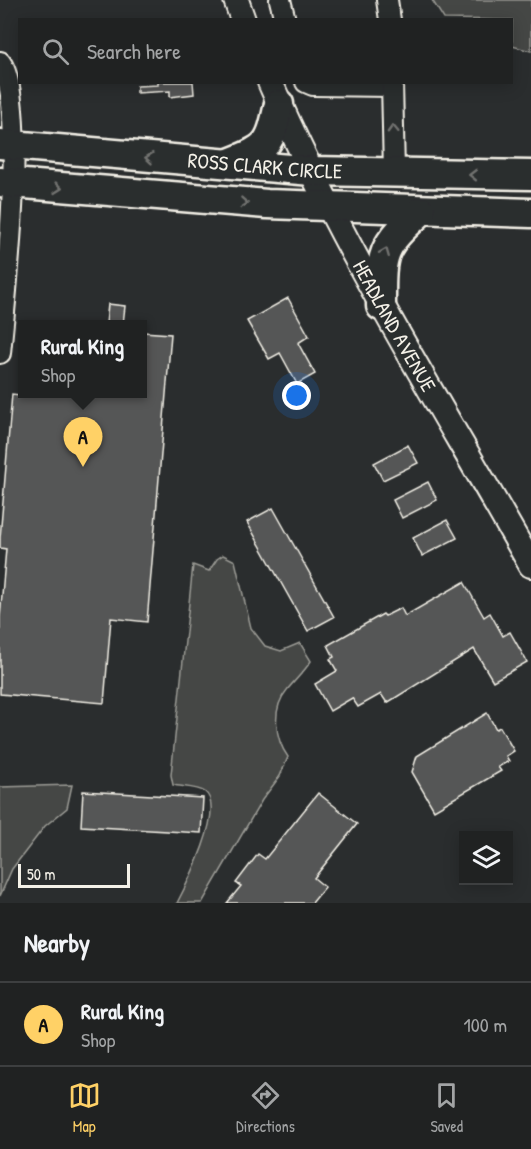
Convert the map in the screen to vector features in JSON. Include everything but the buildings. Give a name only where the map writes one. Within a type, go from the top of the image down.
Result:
[{"type":"highway","points":[[225,164],[259,151],[267,143],[274,93]]},
{"type":"highway","name":"ROSS CLARK CIRCLE","points":[[7,145],[312,171],[531,175]]},
{"type":"highway","name":"ROSS CLARK CIRCLE","points":[[7,182],[186,199],[330,208],[531,213]]},
{"type":"highway","points":[[381,306],[381,263],[384,251],[390,241],[421,211]]},
{"type":"main road","points":[[236,0],[242,18]]},
{"type":"main road","name":"HEADLAND AVENUE","points":[[274,93],[381,306],[531,565]]},
{"type":"lane","points":[[280,0],[284,18]]},
{"type":"lane","points":[[387,0],[390,18]]},
{"type":"lane","points":[[0,62],[9,84],[0,353]]},
{"type":"lane","points":[[311,84],[392,84],[394,173]]},
{"type":"shaded area","points":[[432,0],[531,0],[531,51],[513,46],[513,18],[443,18]]},
{"type":"shaded area","points":[[223,555],[235,561],[251,628],[265,646],[281,651],[300,643],[311,661],[287,690],[279,706],[278,733],[288,757],[280,776],[262,800],[202,903],[177,903],[203,846],[211,813],[210,801],[205,792],[173,785],[171,775],[193,565],[209,571],[217,559]]},
{"type":"shaded area","points":[[72,785],[67,808],[45,826],[12,869],[0,896],[0,787]]},
{"type":"place","name":"Rural King","points":[[83,467]]}]
